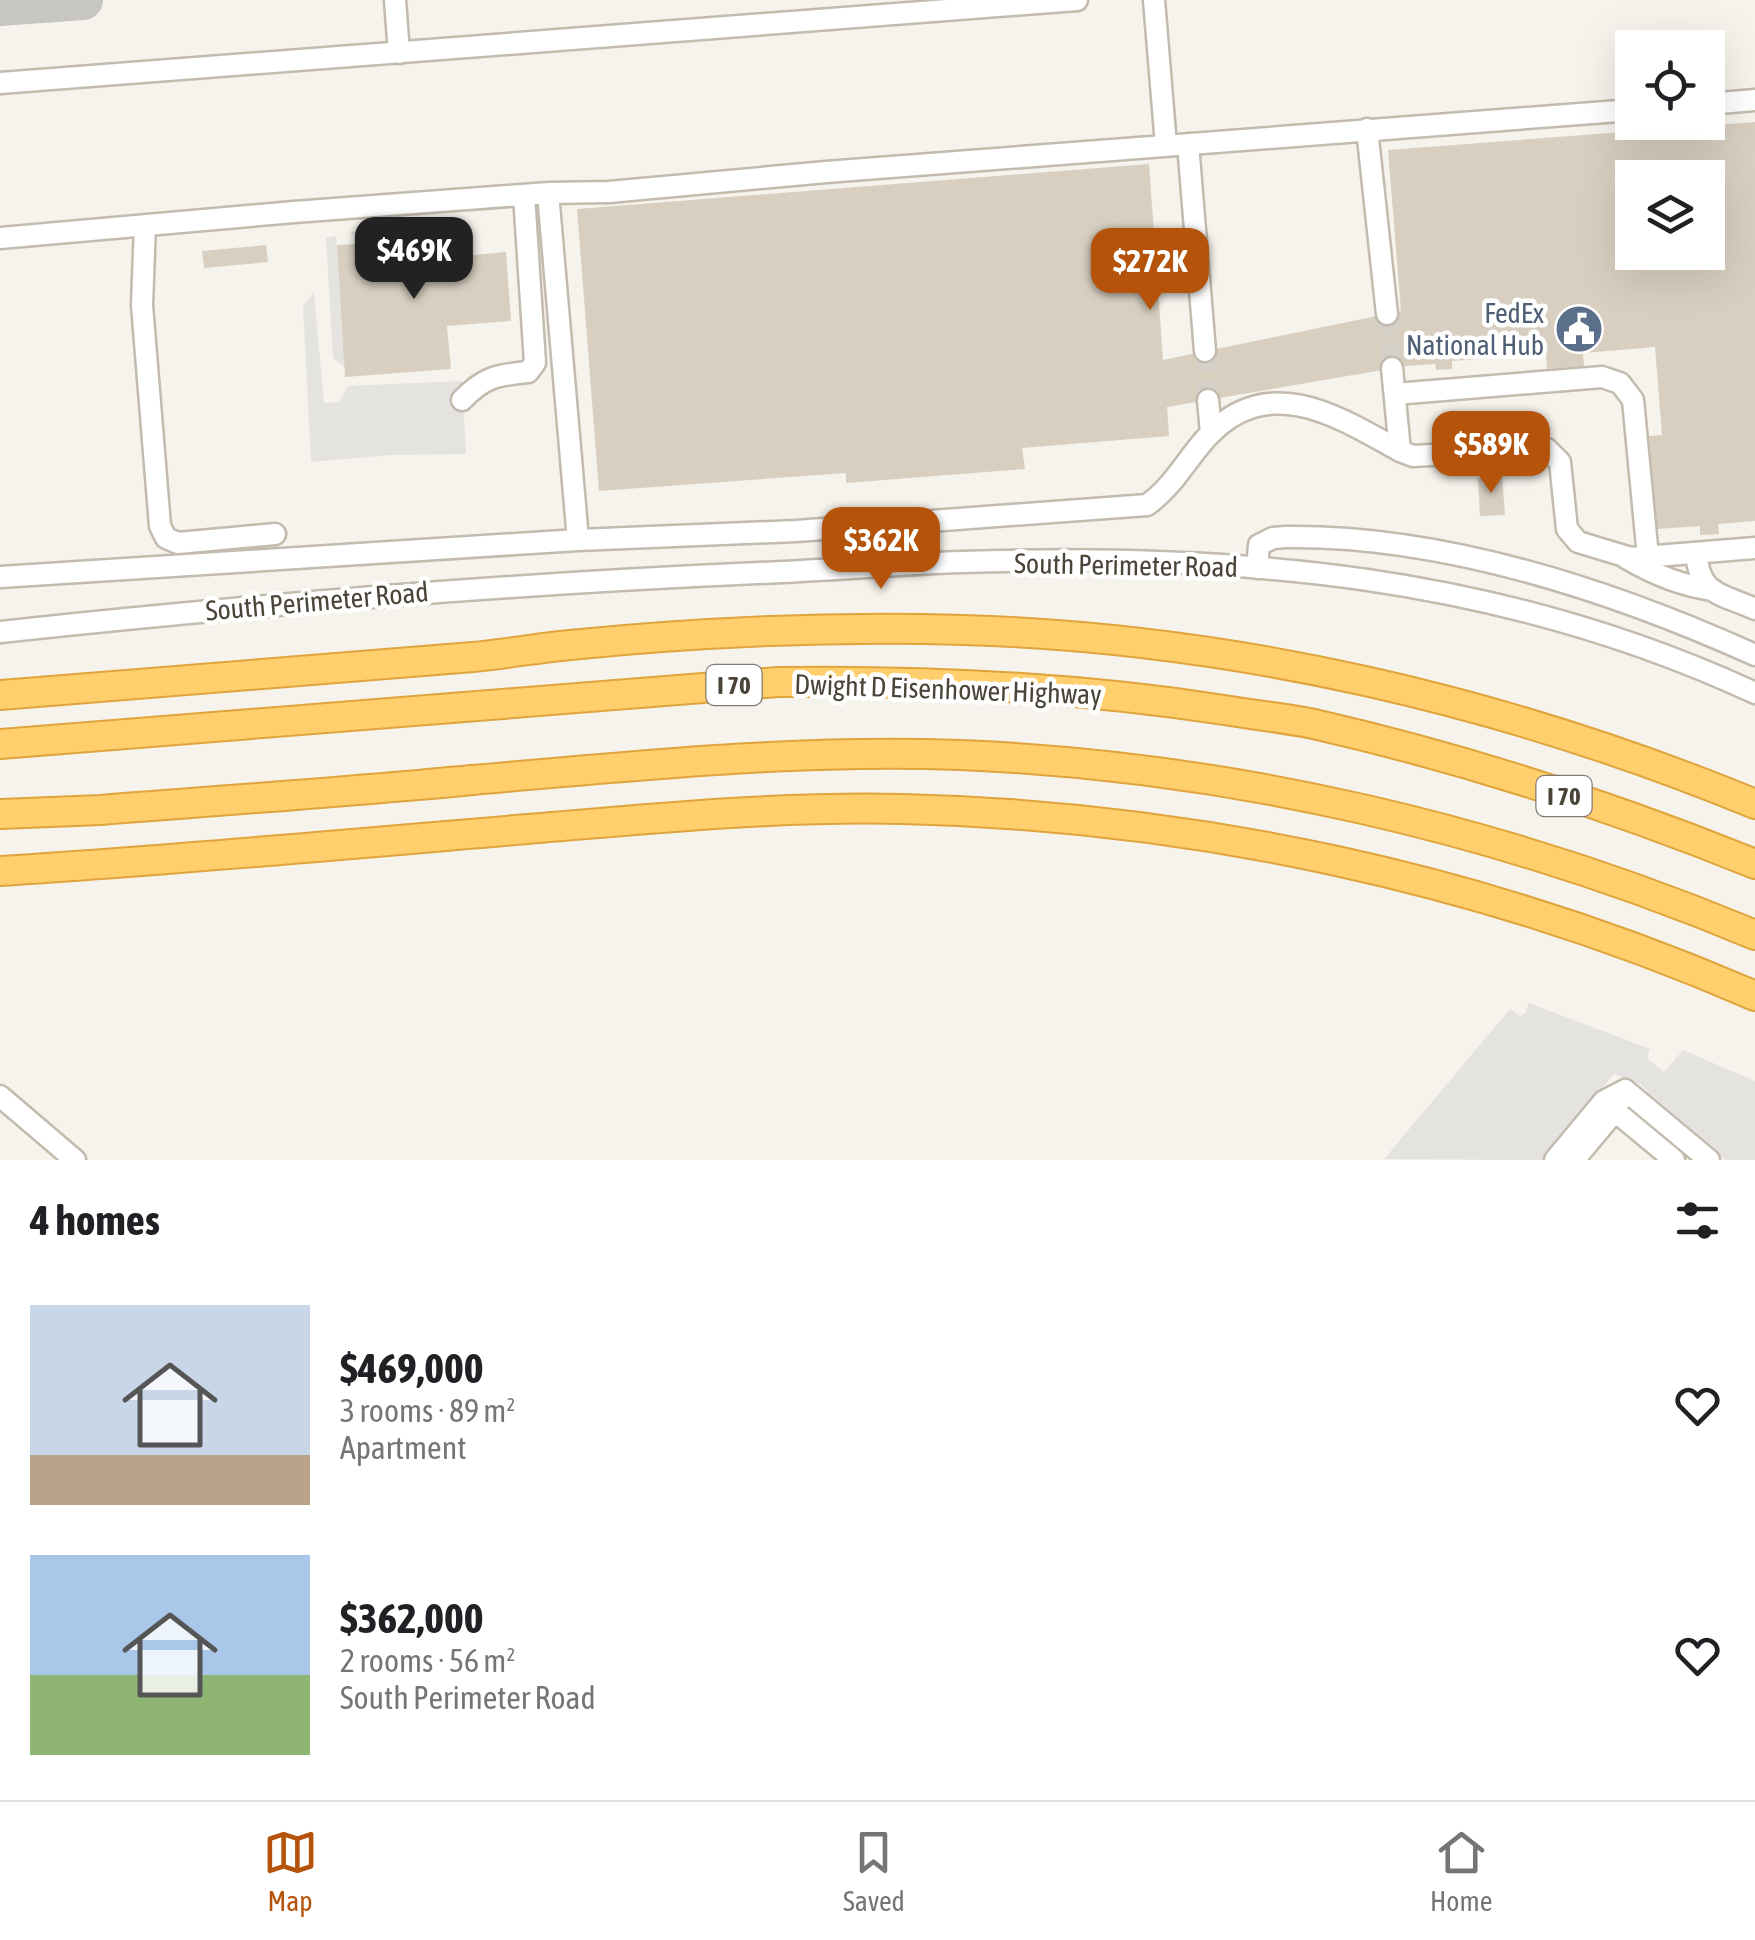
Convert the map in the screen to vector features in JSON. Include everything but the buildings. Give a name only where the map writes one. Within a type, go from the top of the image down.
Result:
[{"type":"highway","points":[[0,695],[692,636],[967,630],[1224,655],[1347,677],[1551,730],[1755,804]]},
{"type":"highway","name":"Dwight D Eisenhower Highway","points":[[0,744],[778,682],[1028,687],[1156,700],[1312,724],[1580,800],[1755,864]]},
{"type":"highway","points":[[0,736],[96,735]]},
{"type":"highway","name":"I 70","points":[[0,814],[101,810],[768,755],[957,755],[1068,762],[1243,786],[1432,824],[1586,870],[1755,935]]},
{"type":"highway","points":[[0,871],[726,814],[868,809],[984,812],[1102,821],[1232,840],[1411,878],[1648,952],[1755,996]]},
{"type":"highway","points":[[0,824],[101,810]]},
{"type":"street","points":[[395,0],[399,53]]},
{"type":"street","points":[[0,83],[1077,0]]},
{"type":"street","points":[[1154,0],[1166,146]]},
{"type":"street","points":[[1725,103],[1755,100]]},
{"type":"street","points":[[0,238],[548,193],[609,192],[825,170],[1615,111]]},
{"type":"street","points":[[1367,129],[1387,314]]},
{"type":"street","points":[[1188,144],[1205,351]]},
{"type":"street","points":[[548,193],[578,540]]},
{"type":"street","points":[[462,400],[479,383],[500,375],[528,372],[535,363],[524,195]]},
{"type":"street","points":[[145,225],[142,305],[160,526],[166,538],[178,542],[275,534]]},
{"type":"street","points":[[1392,368],[1400,451]]},
{"type":"street","points":[[1395,394],[1602,378],[1620,383],[1633,400],[1648,557]]},
{"type":"street","points":[[1208,400],[1211,433]]},
{"type":"street","points":[[0,576],[578,540],[796,532],[1148,505],[1162,494],[1211,433],[1248,408],[1290,402],[1332,414],[1412,456],[1548,449],[1560,462],[1570,534],[1578,542],[1755,609]]},
{"type":"street","points":[[1257,568],[1258,546],[1272,538],[1286,537],[1462,557],[1530,572],[1608,596],[1755,655]]},
{"type":"street","points":[[1624,557],[1755,548]]},
{"type":"street","points":[[1696,553],[1700,579],[1713,590]]},
{"type":"street","name":"South Perimeter Road","points":[[0,632],[313,600],[609,580],[963,562],[1126,561],[1257,568],[1392,582],[1512,606],[1632,642],[1755,693]]},
{"type":"street","points":[[1574,1160],[1615,1111],[1625,1090]]},
{"type":"street","points":[[1555,1160],[1604,1102],[1625,1090]]},
{"type":"street","points":[[1625,1090],[1708,1160]]},
{"type":"street","points":[[0,1096],[75,1160]]},
{"type":"street","points":[[1615,1111],[1674,1160]]},
{"type":"shaded area","points":[[433,224],[446,238],[443,241],[367,246],[350,232]]},
{"type":"shaded area","points":[[336,236],[347,369],[333,358],[326,238]]},
{"type":"shaded area","points":[[314,292],[324,403],[339,402],[348,386],[462,381],[466,454],[311,462],[303,306]]},
{"type":"shaded area","points":[[1529,1003],[1650,1049],[1647,1058],[1664,1072],[1683,1050],[1755,1081],[1755,1160],[1726,1160],[1646,1094],[1648,1091],[1640,1084],[1614,1074],[1542,1160],[1384,1159],[1510,1009],[1520,1016]]},
{"type":"taxiway","points":[[0,6],[83,0]]},
{"type":"tunnel","points":[[1387,314],[1392,368]]},
{"type":"tunnel","points":[[1205,351],[1208,400]]},
{"type":"place","name":"FedEx National Hub","points":[[1579,329]]}]
